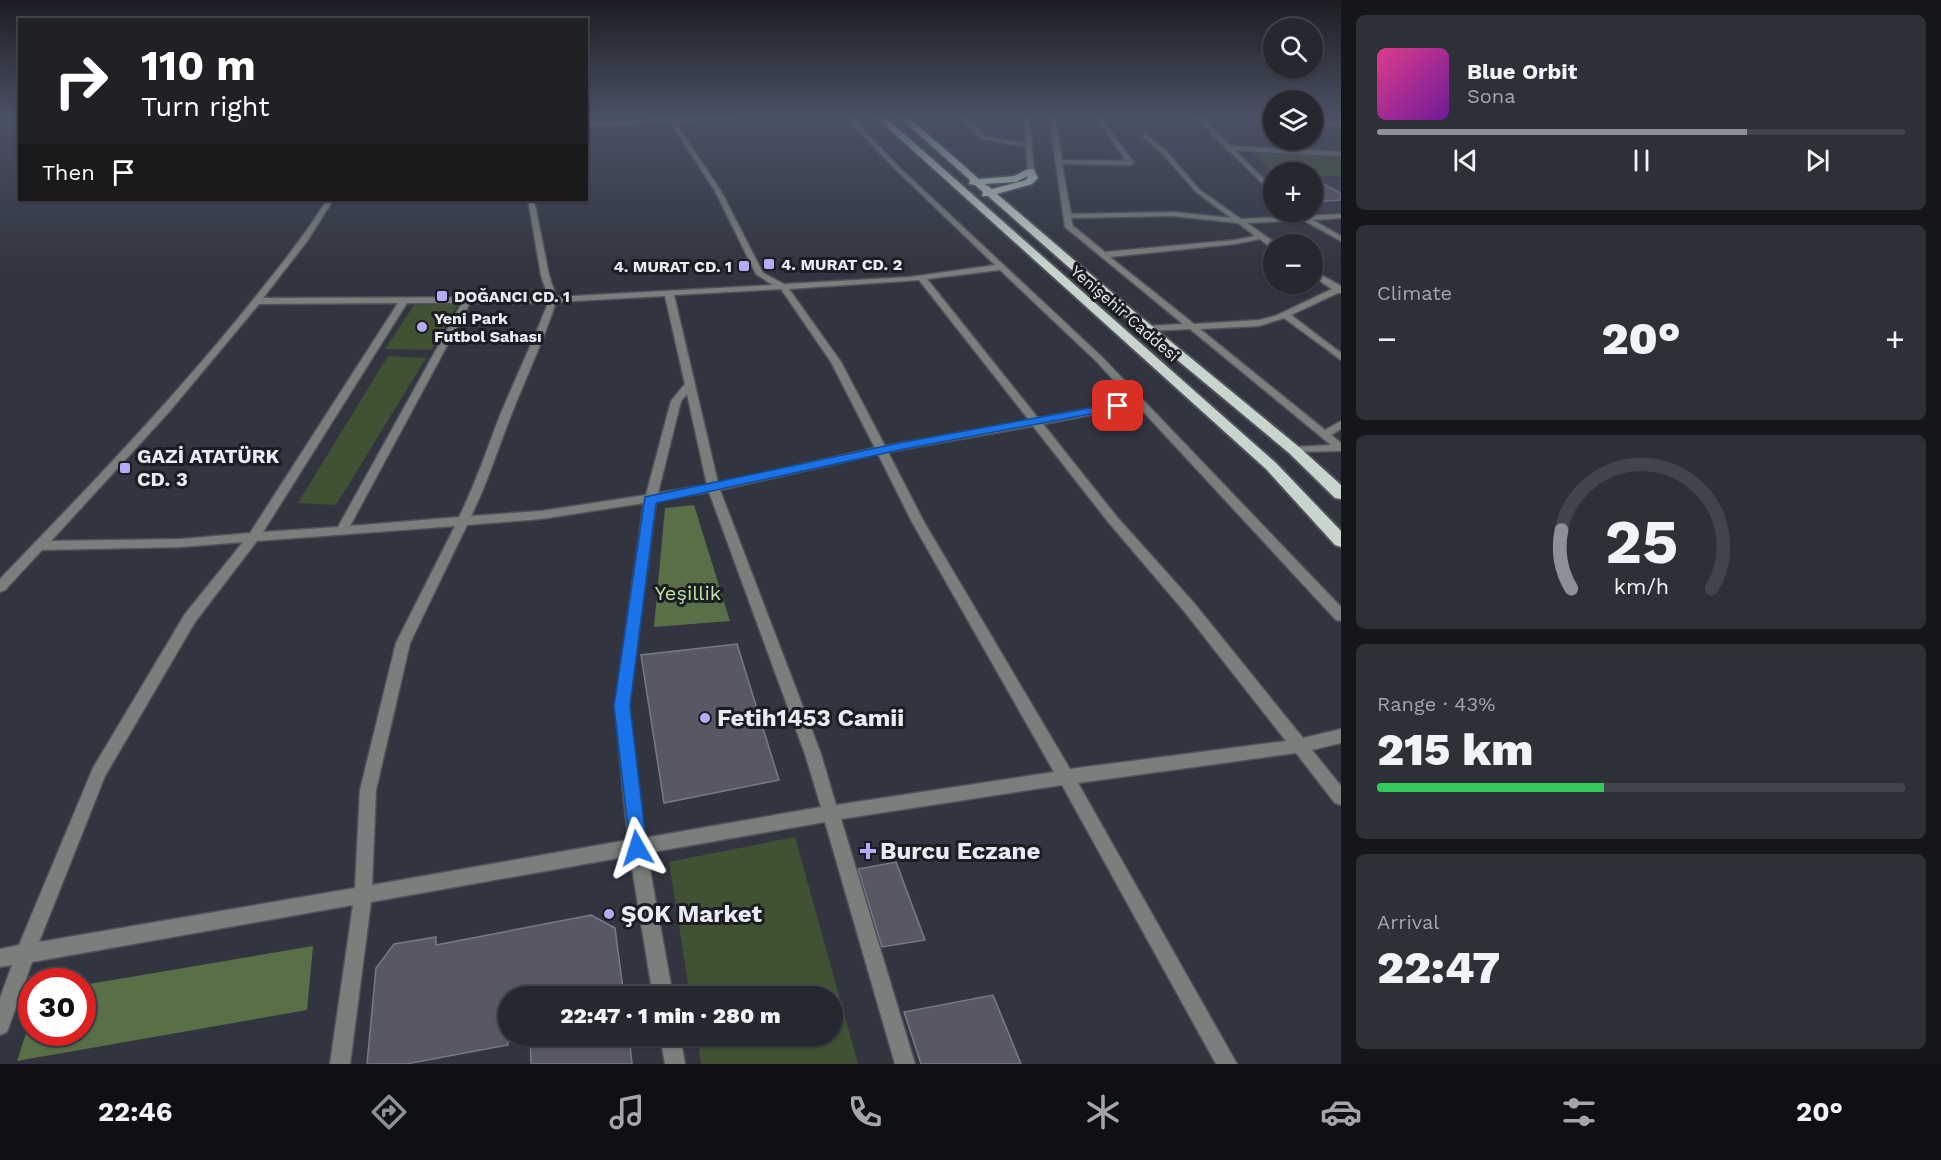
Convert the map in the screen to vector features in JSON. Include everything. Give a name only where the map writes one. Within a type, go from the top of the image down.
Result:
[{"type":"highway","name":"Yenişehir Caddesi","points":[[937,167],[1271,466],[1341,541]]},
{"type":"highway","name":"Yenişehir Caddesi","points":[[960,167],[1148,329],[1294,450],[1341,494]]},
{"type":"highway","points":[[956,183],[1016,179],[1031,171],[1033,178],[1029,182],[992,194],[969,195]]},
{"type":"street","points":[[702,167],[718,191],[758,270],[771,282],[784,287],[836,362],[918,522],[1066,777],[1227,1064]]},
{"type":"street","points":[[896,167],[1099,359],[1341,616]]},
{"type":"street","points":[[1031,167],[1031,171]]},
{"type":"street","points":[[1060,167],[1069,227],[1075,235],[1193,326],[1341,448]]},
{"type":"street","points":[[1177,167],[1198,191],[1263,239]]},
{"type":"street","points":[[1246,167],[1263,182]]},
{"type":"street","points":[[0,587],[107,475],[256,301],[309,236],[329,201]]},
{"type":"street","points":[[340,1064],[363,896],[368,790],[403,643],[482,482],[505,417],[538,342],[553,300],[545,275],[531,201]]},
{"type":"street","points":[[1069,216],[1173,214],[1236,221],[1263,220]]},
{"type":"street","points":[[1323,217],[1341,216]]},
{"type":"street","points":[[1311,222],[1341,239]]},
{"type":"street","points":[[1103,255],[1235,242],[1260,237]]},
{"type":"street","points":[[256,301],[553,300],[921,277],[1002,267]]},
{"type":"street","points":[[739,290],[752,281],[758,270]]},
{"type":"street","points":[[921,277],[1113,520],[1189,607],[1341,798]]},
{"type":"street","points":[[1323,279],[1340,289]]},
{"type":"street","points":[[1148,329],[1259,323],[1285,315],[1340,289]]},
{"type":"street","points":[[669,294],[713,488],[771,635],[813,754],[905,1064]]},
{"type":"street","points":[[340,532],[467,301]]},
{"type":"street","points":[[0,1025],[25,954],[99,773],[190,618],[253,538],[387,332],[403,302]]},
{"type":"street","points":[[1285,315],[1341,357]]},
{"type":"street","points":[[661,986],[637,848],[622,706],[650,500],[676,401],[689,385]]},
{"type":"street","points":[[39,546],[253,538],[541,515],[650,500],[883,450],[1138,403]]},
{"type":"street","points":[[1325,434],[1341,424]]},
{"type":"street","points":[[1294,450],[1341,448]]},
{"type":"street","points":[[0,958],[831,813],[1066,777],[1299,746],[1341,736]]},
{"type":"street","points":[[672,1046],[675,1064]]},
{"type":"shaded area","points":[[1323,179],[1341,180],[1341,211],[1323,212]]},
{"type":"green space","points":[[1323,167],[1341,167],[1341,177],[1323,176]]},
{"type":"green space","name":"Yeni Park Futbol Sahası","points":[[458,304],[431,350],[385,349],[414,305]]},
{"type":"green space","points":[[388,356],[426,358],[336,505],[298,503]]},
{"type":"green space","name":"Yeşillik","points":[[694,505],[730,621],[654,627],[665,508]]},
{"type":"green space","points":[[795,837],[836,986],[688,986],[669,862]]},
{"type":"green space","points":[[313,946],[307,1010],[17,1061],[22,1046],[96,1046],[96,983]]},
{"type":"green space","points":[[843,1010],[858,1064],[701,1064],[699,1046],[843,1046]]},
{"type":"building","points":[[1323,184],[1341,193],[1341,200],[1323,201]]},
{"type":"building","name":"Fetih1453 Camii","points":[[737,644],[779,780],[664,803],[641,655]]},
{"type":"building","points":[[896,862],[925,940],[882,947],[858,869]]},
{"type":"building","points":[[591,915],[615,928],[623,986],[498,986],[498,1046],[503,1046],[406,1064],[367,1064],[376,968],[394,944],[436,937],[436,945]]},
{"type":"building","points":[[993,995],[1021,1064],[921,1064],[904,1012]]},
{"type":"building","points":[[530,1046],[630,1046],[632,1064],[531,1064]]},
{"type":"place","name":"4. MURAT CD. 2","points":[[769,264]]},
{"type":"place","name":"4. MURAT CD. 1","points":[[744,266]]},
{"type":"place","name":"DOĞANCI CD. 1","points":[[442,296]]},
{"type":"place","name":"Yeni Park Futbol Sahası","points":[[422,327]]},
{"type":"place","name":"GAZİ ATATÜRK CD. 3","points":[[125,468]]},
{"type":"place","name":"Fetih1453 Camii","points":[[705,718]]},
{"type":"place","name":"Burcu Eczane","points":[[868,851]]},
{"type":"place","name":"ŞOK Market","points":[[609,914]]},
{"type":"route","points":[[637,848],[622,706],[646,545],[650,500],[883,450],[1118,406]]}]
